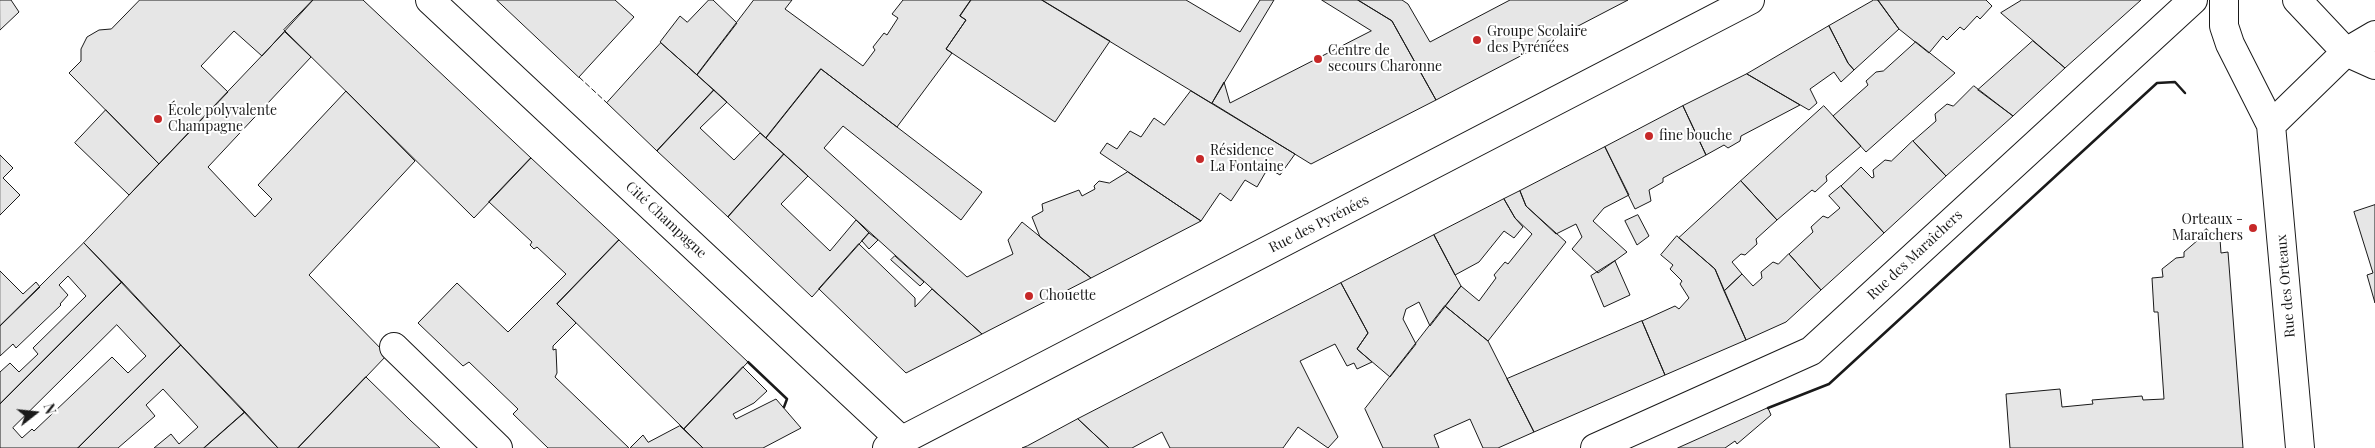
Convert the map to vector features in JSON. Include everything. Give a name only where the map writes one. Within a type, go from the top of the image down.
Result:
[{"type":"street","name":"Cité Champagne","points":[[430,0],[894,444]]},
{"type":"street","name":"Rue des Pyrénées","points":[[894,444],[1750,0]]},
{"type":"street","name":"Rue des Maraîchers","points":[[1595,448],[1811,350],[2193,0]]},
{"type":"street","name":"Rue des Orteaux","points":[[2224,0],[2224,26],[2230,44],[2271,125],[2300,448]]},
{"type":"street","points":[[2297,0],[2346,52],[2375,65]]},
{"type":"street","points":[[2271,125],[2346,52],[2375,35]]},
{"type":"street","points":[[394,347],[498,448]]},
{"type":"building","points":[[0,0],[11,0],[19,12],[0,30]]},
{"type":"building","name":"École polyvalente Champagne","points":[[140,0],[313,0],[262,56],[234,31],[201,66],[228,92],[159,164],[69,73],[81,61],[81,49],[87,37],[99,30],[111,29]]},
{"type":"building","points":[[313,0],[363,0],[531,158],[474,218],[284,30]]},
{"type":"building","points":[[497,0],[615,0],[634,17],[579,77]]},
{"type":"building","points":[[709,0],[713,0],[737,23],[697,75],[660,42],[680,16],[687,22]]},
{"type":"building","points":[[754,0],[792,0],[785,9],[863,66],[875,50],[873,47],[884,33],[887,35],[898,18],[892,14],[903,0],[971,0],[960,16],[966,20],[946,49],[952,53],[897,127],[821,69],[766,138],[697,75]]},
{"type":"building","points":[[971,0],[1042,0],[1110,41],[1055,122],[946,49],[966,20],[960,16]]},
{"type":"building","points":[[1042,0],[1186,0],[1240,32],[1260,0],[1274,0],[1212,103]]},
{"type":"building","points":[[1322,0],[1358,0],[1392,21],[1436,100],[1311,164],[1212,103],[1224,82],[1230,103],[1371,31]]},
{"type":"building","name":"Groupe Scolaire des Pyrénées","points":[[1358,0],[1402,0],[1408,4],[1430,42],[1510,0],[1628,0],[1436,100],[1392,21]]},
{"type":"building","points":[[1874,0],[1878,0],[1899,29],[1854,70],[1848,63],[1829,26]]},
{"type":"building","points":[[1878,0],[1986,0],[1992,6],[1980,19],[1977,16],[1964,30],[1960,27],[1947,40],[1943,36],[1929,53],[1899,29]]},
{"type":"building","points":[[2022,0],[2141,0],[2065,68],[2001,13]]},
{"type":"building","points":[[1829,26],[1848,63],[1854,70],[1841,82],[1834,72],[1810,89],[1817,103],[1809,110],[1747,74]]},
{"type":"building","points":[[285,32],[311,57],[208,167],[255,217],[272,199],[258,185],[346,91],[415,161],[309,275],[387,355],[298,448],[278,448],[84,243]]},
{"type":"building","points":[[2033,41],[2065,68],[2013,116],[1978,90]]},
{"type":"building","points":[[1916,42],[1955,73],[1866,152],[1833,116],[1868,85],[1866,81],[1876,72],[1883,71]]},
{"type":"building","points":[[661,43],[714,90],[657,151],[607,103]]},
{"type":"building","points":[[821,69],[982,192],[961,220],[843,126],[824,148],[967,277],[1013,254],[1008,240],[1022,222],[1091,278],[982,334],[766,138]]},
{"type":"building","points":[[1747,74],[1800,105],[1741,136],[1740,141],[1728,148],[1724,145],[1706,155],[1683,106]]},
{"type":"building","points":[[1974,86],[2013,116],[1946,176],[1913,141],[1936,121],[1935,114],[1947,104],[1953,106]]},
{"type":"building","points":[[714,90],[727,102],[700,128],[734,160],[760,133],[784,154],[728,217],[657,151]]},
{"type":"building","name":"Résidence La Fontaine","points":[[1191,91],[1295,154],[1280,175],[1268,168],[1257,187],[1245,180],[1231,201],[1220,193],[1201,221],[1100,153],[1107,143],[1117,149],[1130,131],[1141,137],[1154,118],[1164,125]]},
{"type":"building","points":[[1683,106],[1706,155],[1663,178],[1663,182],[1649,190],[1651,201],[1635,209],[1605,147]]},
{"type":"building","points":[[1824,106],[1861,146],[1826,176],[1827,181],[1815,192],[1812,190],[1777,220],[1741,181]]},
{"type":"building","points":[[106,110],[159,164],[129,195],[75,143]]},
{"type":"building","points":[[1913,141],[1946,176],[1884,233],[1841,186],[1861,167],[1872,178],[1874,177],[1873,170],[1885,160],[1891,161]]},
{"type":"building","points":[[1605,147],[1629,195],[1604,208],[1593,221],[1627,252],[1598,273],[1572,249],[1582,237],[1576,224],[1556,234],[1526,206],[1520,191]]},
{"type":"building","points":[[784,154],[808,176],[781,204],[830,251],[856,220],[869,233],[812,297],[728,217]]},
{"type":"building","points":[[0,155],[13,168],[3,178],[20,195],[0,215]]},
{"type":"building","points":[[531,158],[619,240],[557,304],[576,323],[553,346],[553,350],[556,349],[557,373],[555,377],[629,448],[548,448],[513,414],[518,409],[469,362],[463,366],[418,323],[457,283],[508,332],[566,274],[537,247],[534,249],[530,245],[532,242],[489,202]]},
{"type":"building","points":[[1128,172],[1201,221],[1091,278],[1040,237],[1032,217],[1043,211],[1042,204],[1079,190],[1082,196],[1095,189],[1094,186],[1099,181],[1109,183]]},
{"type":"building","points":[[1741,181],[1777,220],[1756,239],[1757,244],[1745,255],[1741,254],[1732,262],[1742,274],[1724,291],[1715,269],[1679,238]]},
{"type":"building","points":[[1841,186],[1884,233],[1821,290],[1789,254],[1813,232],[1811,227],[1823,216],[1828,218],[1840,208],[1829,196]]},
{"type":"building","points":[[1520,191],[1526,206],[1566,242],[1488,341],[1445,306],[1461,286],[1479,301],[1496,278],[1494,275],[1505,262],[1508,264],[1532,234],[1515,218],[1504,199]]},
{"type":"building","points":[[1504,199],[1515,218],[1523,227],[1514,238],[1504,231],[1479,262],[1455,275],[1434,235]]},
{"type":"building","points":[[2375,205],[2375,303],[2367,275],[2373,273],[2354,212]]},
{"type":"building","points":[[1638,215],[1649,236],[1637,245],[1625,221]]},
{"type":"building","points":[[869,233],[878,240],[869,249],[862,241]]},
{"type":"building","points":[[1434,235],[1461,286],[1430,326],[1419,302],[1406,309],[1403,319],[1416,344],[1390,377],[1357,349],[1368,333],[1341,283]]},
{"type":"building","points":[[1677,236],[1715,269],[1746,340],[1665,375],[1642,321],[1675,306],[1679,309],[1689,298],[1680,284],[1682,281],[1670,269],[1673,265],[1661,255]]},
{"type":"building","points":[[2220,239],[2221,253],[2228,252],[2243,448],[2010,448],[2006,394],[2060,389],[2062,407],[2093,404],[2092,400],[2142,396],[2143,400],[2164,399],[2158,312],[2154,312],[2152,278],[2163,277],[2162,269],[2176,258],[2184,257],[2184,252],[2198,240]]},
{"type":"building","points":[[619,240],[748,362],[684,429],[557,304]]},
{"type":"building","points":[[84,243],[122,282],[0,404],[0,372],[10,363],[19,372],[38,354],[33,348],[86,296],[68,276],[59,285],[68,295],[61,305],[16,348],[13,344],[0,356],[0,326]]},
{"type":"building","points":[[859,244],[915,298],[915,307],[932,289],[982,334],[906,373],[819,289]]},
{"type":"building","points":[[1789,254],[1821,290],[1786,322],[1746,340],[1724,291],[1742,274],[1753,286],[1762,278],[1761,272],[1773,262],[1778,264]]},
{"type":"building","points":[[895,256],[924,282],[920,286],[891,260]]},
{"type":"building","points":[[1615,261],[1630,295],[1604,307],[1591,276]]},
{"type":"building","points":[[0,271],[23,294],[36,282],[40,287],[0,326]]},
{"type":"building","points":[[122,282],[181,345],[78,448],[0,448],[0,404]],"holes":[[[117,325],[146,356],[128,373],[112,357],[34,431],[32,429],[22,438],[13,428]]]},
{"type":"building","points":[[1341,283],[1368,333],[1357,349],[1372,362],[1357,369],[1354,363],[1347,366],[1335,344],[1300,361],[1338,437],[1328,448],[1298,427],[1283,448],[1170,448],[1162,432],[1132,448],[1109,448],[1078,419]]},
{"type":"building","points":[[1445,306],[1488,341],[1534,432],[1498,448],[1483,448],[1470,419],[1434,435],[1439,448],[1383,448],[1365,409]]},
{"type":"building","points":[[1642,321],[1665,375],[1534,432],[1507,379]]},
{"type":"building","points":[[181,345],[245,412],[204,448],[154,448],[171,434],[179,444],[198,427],[163,389],[146,405],[155,416],[118,448],[78,448]]},
{"type":"building","points":[[743,367],[767,391],[754,403],[733,414],[736,419],[776,399],[801,428],[763,448],[703,448],[684,429]]},
{"type":"building","points":[[366,377],[411,421],[440,448],[298,448]]},
{"type":"building","points":[[1768,408],[1771,415],[1737,444],[1735,441],[1725,448],[1678,448]]},
{"type":"building","points":[[245,412],[278,448],[204,448]]},
{"type":"building","points":[[1078,419],[1109,448],[1022,448],[1027,446]]},
{"type":"building","points":[[680,426],[703,448],[630,448],[643,435],[648,442]]},
{"type":"fence","points":[[579,77],[607,103]]},
{"type":"wall","points":[[1768,408],[1829,384],[2157,83],[2175,82],[2185,93]]},
{"type":"wall","points":[[748,362],[787,399],[784,407]]},
{"type":"place","name":"Groupe Scolaire des Pyrénées","points":[[1477,40]]},
{"type":"place","name":"Centre de secours Charonne","points":[[1318,59]]},
{"type":"place","name":"École polyvalente Champagne","points":[[158,119]]},
{"type":"place","name":"fine bouche","points":[[1649,136]]},
{"type":"place","name":"Résidence La Fontaine","points":[[1200,159]]},
{"type":"place","name":"Orteaux - Maraîchers","points":[[2253,228]]},
{"type":"place","name":"Chouette","points":[[1029,296]]}]
